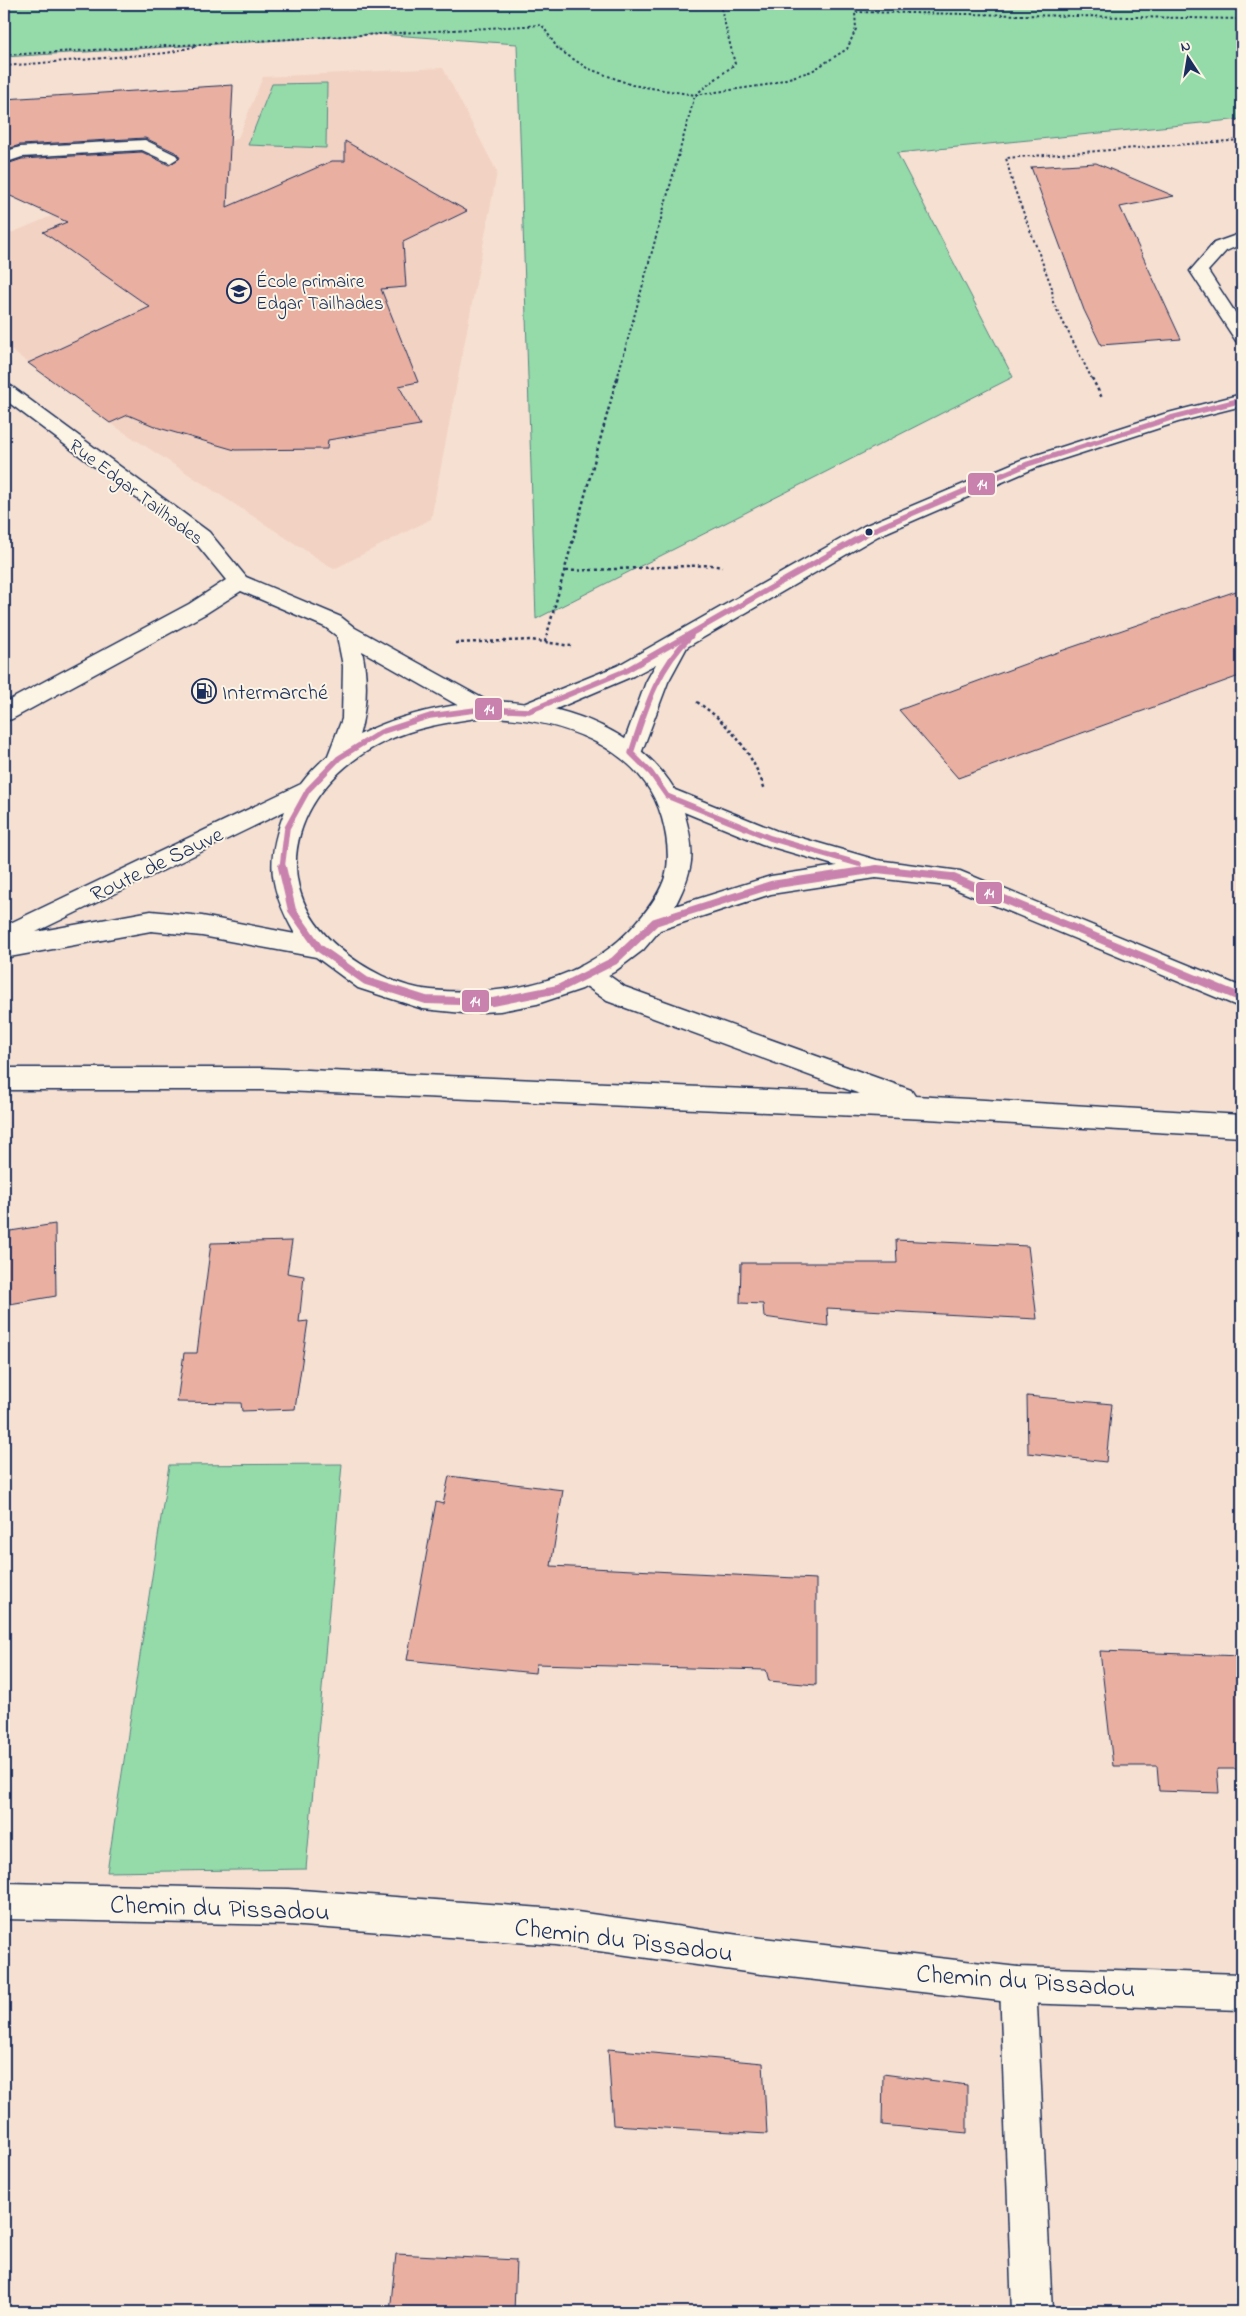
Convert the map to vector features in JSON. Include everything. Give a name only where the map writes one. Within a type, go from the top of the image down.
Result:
[{"type":"street","points":[[4,158],[20,152],[144,145],[170,158]]},
{"type":"street","points":[[1242,238],[1220,247],[1199,271],[1242,337]]},
{"type":"street","name":"Rue Edgar Tailhades","points":[[4,390],[202,537],[239,582],[333,622],[347,633],[483,708]]},
{"type":"street","points":[[529,711],[625,670],[679,642],[872,531],[1028,464],[1171,418],[1242,400]]},
{"type":"street","points":[[4,713],[197,609],[239,582]]},
{"type":"street","points":[[339,758],[353,719],[354,666],[347,633]]},
{"type":"street","points":[[631,753],[657,682],[679,642]]},
{"type":"street","points":[[483,708],[529,711],[584,726],[631,753],[651,773],[667,796],[680,837],[676,880],[655,922],[614,961],[558,989],[492,1002],[426,1000],[366,981],[319,948],[292,910],[282,869],[288,828],[308,790],[339,758],[389,730],[430,716],[483,708]]},
{"type":"street","name":"Route de Sauve","points":[[4,937],[308,790]]},
{"type":"street","points":[[667,796],[770,838],[877,870],[951,877],[1242,998]]},
{"type":"street","points":[[655,922],[771,884],[877,870]]},
{"type":"street","name":"Route de Sauve","points":[[4,948],[151,921],[202,926],[319,948]]},
{"type":"street","points":[[588,974],[616,994],[927,1108]]},
{"type":"street","points":[[4,1079],[261,1079],[927,1108],[1242,1126]]},
{"type":"street","name":"Chemin du Pissadou","points":[[4,1901],[288,1907],[556,1928],[753,1955],[1018,1985],[1242,1992]]},
{"type":"street","points":[[1018,1985],[1032,2312]]},
{"type":"path","points":[[545,642],[696,95],[735,64],[720,4]]},
{"type":"path","points":[[4,55],[542,25],[558,49],[587,68],[632,86],[696,95],[766,85],[812,71],[847,49],[856,29],[855,12],[1242,19]]},
{"type":"path","points":[[4,66],[167,53],[206,44]]},
{"type":"path","points":[[1103,402],[1053,302],[1052,288],[1013,186],[1006,158],[1242,140]]},
{"type":"path","points":[[566,571],[711,565],[732,570],[773,588]]},
{"type":"path","points":[[448,644],[531,640],[573,647]]},
{"type":"path","points":[[691,699],[736,732],[762,780],[767,797]]},
{"type":"shaded area","name":"École primaire Edgar Tailhades","points":[[443,68],[497,172],[431,519],[334,569],[110,423],[4,345],[4,236],[238,138],[263,77]]},
{"type":"green space","points":[[4,4],[1242,4],[1242,119],[897,153],[1013,377],[536,619],[517,44],[379,34],[4,57]]},
{"type":"green space","points":[[327,83],[326,148],[248,145],[272,84]]},
{"type":"green space","points":[[342,1464],[306,1869],[107,1872],[169,1465]]},
{"type":"building","points":[[233,85],[227,207],[332,161],[345,161],[345,141],[467,211],[403,242],[406,287],[381,289],[418,382],[399,386],[420,425],[328,440],[327,449],[235,450],[159,428],[128,415],[110,423],[28,363],[150,307],[43,232],[67,222],[4,193],[4,165],[22,159],[142,152],[169,165],[180,158],[177,153],[145,138],[20,145],[4,150],[4,99]]},
{"type":"building","points":[[1096,163],[1174,196],[1120,207],[1181,339],[1101,345],[1084,310],[1031,167]]},
{"type":"building","points":[[1242,589],[1242,675],[958,778],[899,710],[1058,652]]},
{"type":"building","points":[[55,1224],[56,1296],[4,1305],[4,1232]]},
{"type":"building","points":[[896,1240],[1028,1246],[1037,1319],[827,1308],[828,1326],[764,1317],[763,1304],[740,1303],[741,1263],[897,1263]]},
{"type":"building","points":[[292,1241],[287,1273],[304,1276],[299,1322],[308,1321],[295,1409],[242,1411],[241,1403],[177,1402],[184,1353],[197,1353],[211,1243]]},
{"type":"building","points":[[1027,1396],[1112,1404],[1106,1462],[1028,1453]]},
{"type":"building","points":[[449,1476],[563,1490],[551,1566],[816,1579],[816,1685],[769,1681],[766,1670],[536,1664],[535,1673],[407,1660],[436,1502],[443,1504]]},
{"type":"building","points":[[1100,1651],[1242,1656],[1242,1769],[1217,1769],[1219,1793],[1159,1791],[1157,1766],[1113,1766]]},
{"type":"building","points":[[608,2049],[763,2063],[767,2134],[613,2125]]},
{"type":"building","points":[[883,2074],[967,2085],[967,2133],[882,2125]]},
{"type":"building","points":[[396,2254],[516,2260],[514,2312],[390,2312]]},
{"type":"transit line","name":"14","points":[[1242,400],[1171,418],[1028,464],[871,531],[625,671],[529,711],[483,709],[430,716],[381,732],[339,758],[308,790],[287,828],[282,869],[292,910],[319,948],[366,981],[426,1000],[493,1002],[558,989],[614,961],[655,922],[771,885],[877,869],[951,877],[1242,998]]},
{"type":"transit line","name":"14","points":[[691,636],[668,660],[660,675],[647,705],[631,753],[651,773],[667,796],[770,838],[859,864]]},
{"type":"place","name":"École primaire Edgar Tailhades","points":[[239,291]]},
{"type":"place","name":"Intermarché","points":[[204,691]]}]
